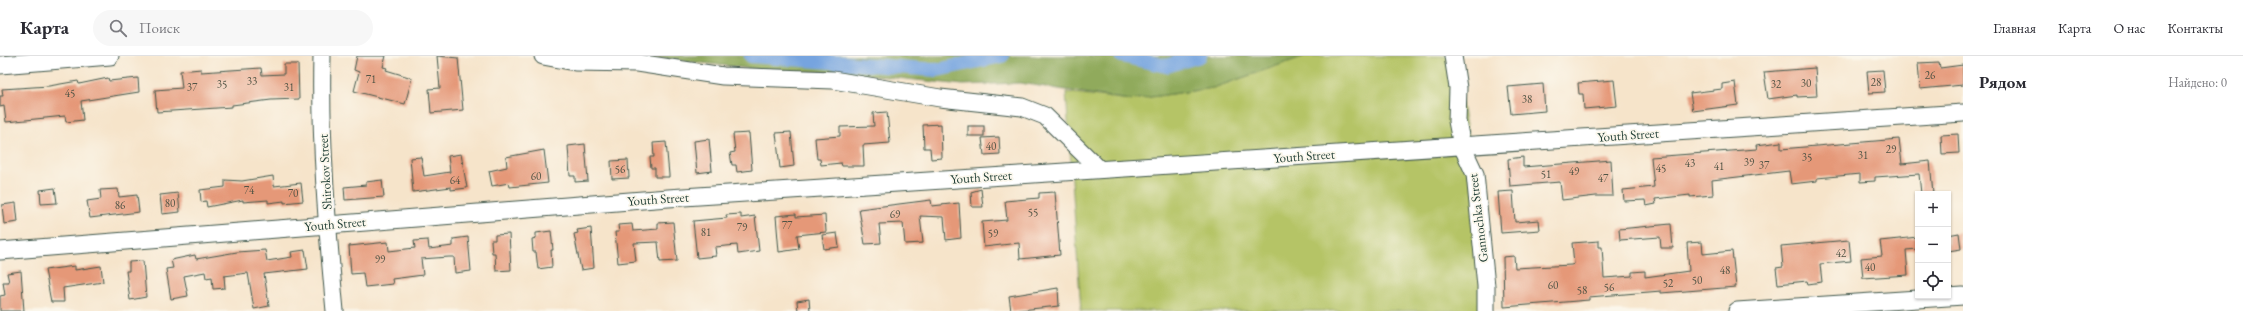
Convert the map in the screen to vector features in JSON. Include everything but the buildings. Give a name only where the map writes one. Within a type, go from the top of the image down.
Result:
[{"type":"street","points":[[0,65],[110,56]]},
{"type":"street","name":"Shirokov Street","points":[[322,56],[321,96],[327,225],[335,311]]},
{"type":"street","points":[[543,56],[575,62],[637,63],[724,76],[833,80],[940,98],[1022,106],[1045,116],[1099,169]]},
{"type":"street","name":"Gannochka Street","points":[[1453,56],[1458,88],[1457,121],[1462,146],[1476,174],[1486,286],[1486,311]]},
{"type":"street","name":"Youth Street","points":[[0,251],[668,198],[1963,113]]},
{"type":"street","points":[[1737,311],[1963,296]]},
{"type":"green space","points":[[643,56],[1305,56],[1213,88],[1130,100],[1020,83],[963,85],[841,72],[770,71]]},
{"type":"green space","points":[[1305,56],[1453,56],[1475,174],[1486,311],[1081,311],[1066,92],[1130,100],[1213,88]]},
{"type":"waterway","points":[[751,56],[937,70],[1002,56]]},
{"type":"waterway","points":[[1122,56],[1166,66],[1200,56]]}]
